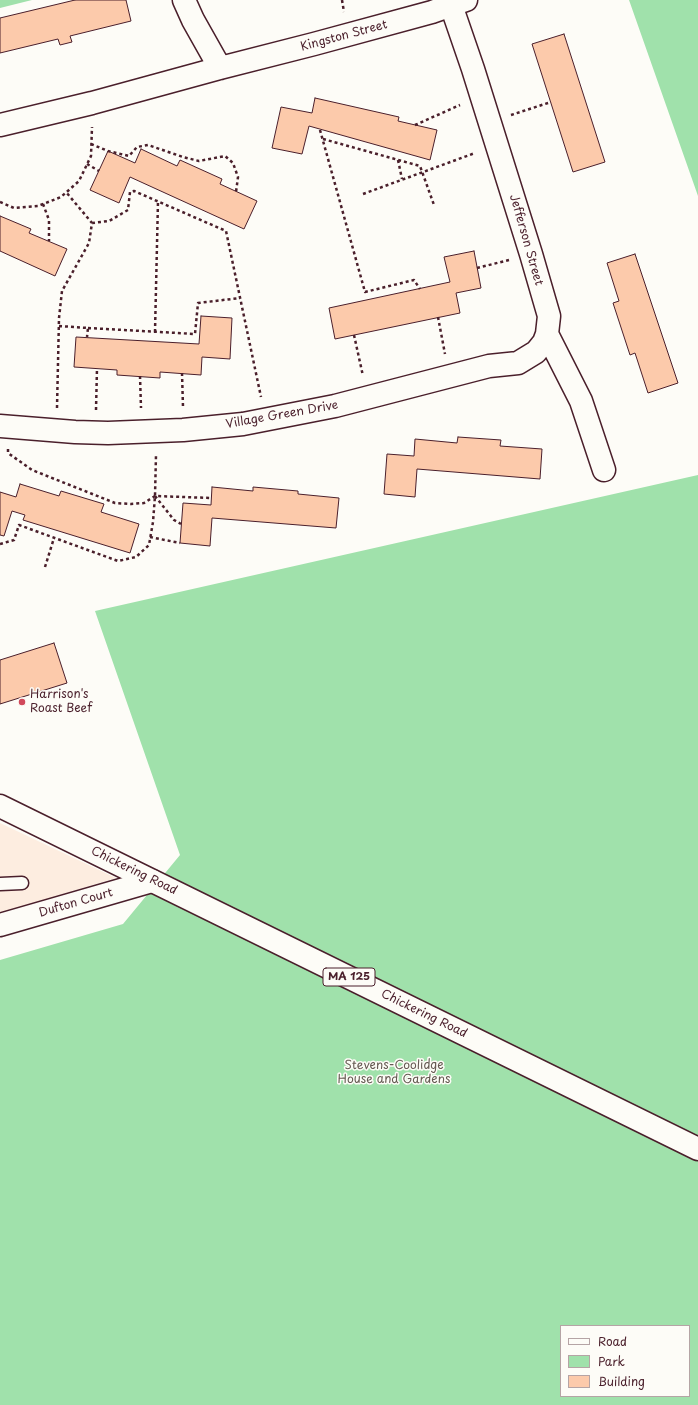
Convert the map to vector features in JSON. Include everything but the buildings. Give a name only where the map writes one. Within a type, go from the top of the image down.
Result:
[{"type":"street","points":[[184,0],[193,20],[220,68]]},
{"type":"street","name":"Kingston Street","points":[[0,125],[314,44],[432,12],[458,3]]},
{"type":"street","name":"Jefferson Street","points":[[458,3],[481,95],[549,316],[547,334]]},
{"type":"street","points":[[547,334],[582,401],[604,470]]},
{"type":"street","name":"Village Green Drive","points":[[4,426],[95,433],[148,433],[243,424],[335,406],[489,366],[518,363],[536,352],[544,342],[547,334]]},
{"type":"street","name":"Chickering Road","points":[[0,806],[698,1148]]},
{"type":"street","name":"Dufton Court","points":[[0,925],[152,881]]},
{"type":"lane","points":[[0,884],[22,882]]},
{"type":"path","points":[[415,125],[481,95]]},
{"type":"path","points":[[0,202],[14,208],[38,206],[61,197],[79,181],[91,156],[92,102]]},
{"type":"path","points":[[489,122],[551,102]]},
{"type":"path","points":[[320,130],[365,292],[414,280],[420,289]]},
{"type":"path","points":[[323,139],[420,166],[434,205]]},
{"type":"path","points":[[91,144],[108,151],[129,156],[137,147],[148,145],[183,157],[199,160],[225,156],[234,163],[238,177],[236,192]]},
{"type":"path","points":[[363,194],[497,145]]},
{"type":"path","points":[[398,160],[402,179]]},
{"type":"path","points":[[87,164],[100,171]]},
{"type":"path","points":[[92,223],[109,221],[128,210],[130,192],[134,191],[226,231],[266,420]]},
{"type":"path","points":[[57,431],[59,326],[62,291],[89,243],[92,223],[66,192]]},
{"type":"path","points":[[155,332],[158,201]]},
{"type":"path","points":[[43,204],[49,220],[49,241]]},
{"type":"path","points":[[477,268],[531,254]]},
{"type":"path","points":[[59,326],[195,334],[198,303],[240,298]]},
{"type":"path","points":[[438,317],[449,376]]},
{"type":"path","points":[[87,337],[88,328]]},
{"type":"path","points":[[354,335],[367,398]]},
{"type":"path","points":[[95,433],[97,368]]},
{"type":"path","points":[[182,373],[183,430]]},
{"type":"path","points":[[0,544],[14,540],[19,525],[118,561],[136,556],[149,545],[155,496],[140,376]]},
{"type":"path","points":[[4,426],[8,453],[32,470],[115,503],[144,503],[155,496],[212,498]]},
{"type":"path","points":[[155,496],[174,520],[181,524]]},
{"type":"path","points":[[150,537],[180,543]]},
{"type":"path","points":[[45,567],[54,538]]},
{"type":"shaded area","points":[[0,823],[116,878],[0,913]]},
{"type":"green space","points":[[0,0],[32,0],[0,8]]},
{"type":"green space","points":[[629,0],[698,0],[698,196]]},
{"type":"green space","name":"Stevens-Coolidge House and Gardens","points":[[698,475],[698,1405],[0,1405],[0,960],[123,924],[180,855],[95,611]]},
{"type":"place","name":"Harrison's Roast Beef","points":[[22,702]]}]
